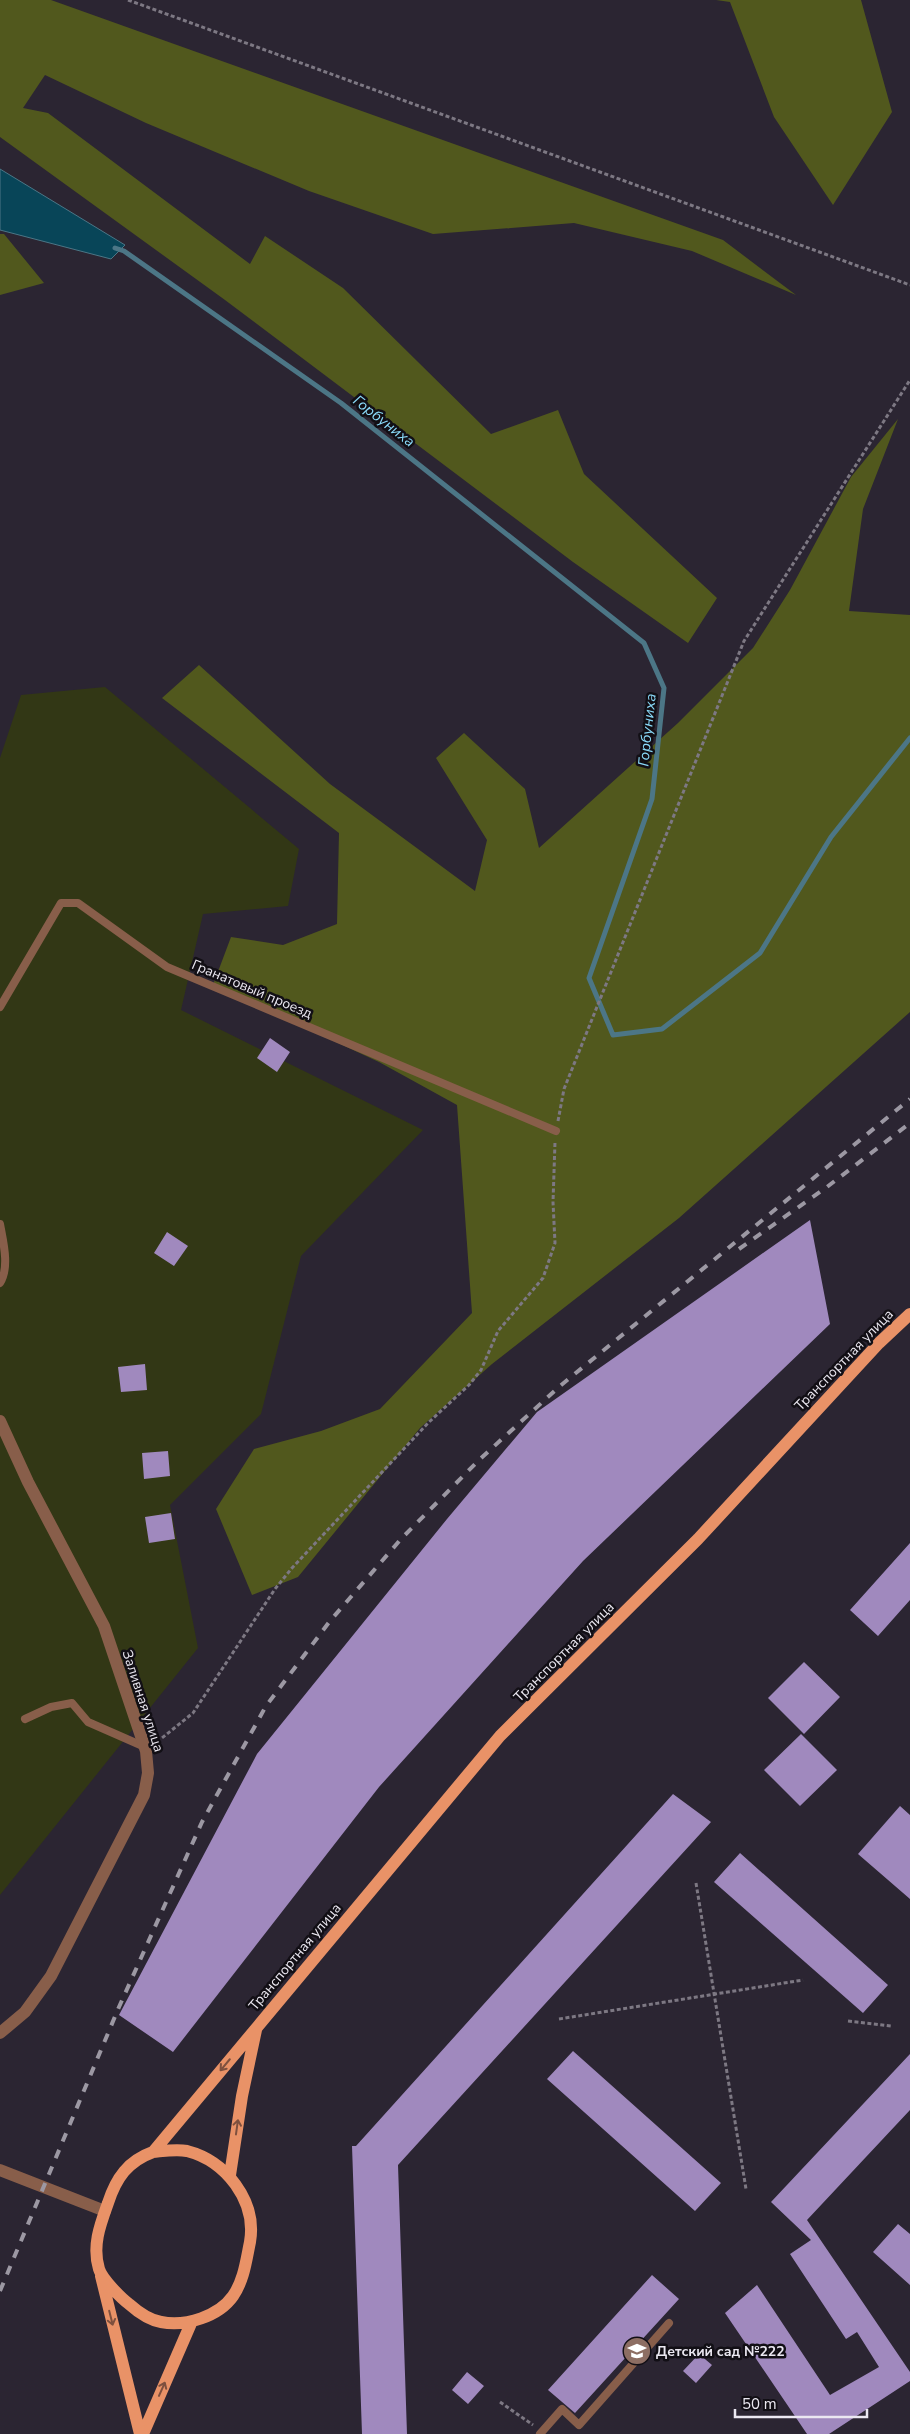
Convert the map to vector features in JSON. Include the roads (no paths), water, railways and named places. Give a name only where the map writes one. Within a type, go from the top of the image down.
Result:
[{"type":"main road","name":"Транспортная улица","points":[[153,2152],[500,1736],[698,1539],[879,1343],[910,1314]]},
{"type":"main road","points":[[230,2175],[242,2096],[256,2027]]},
{"type":"main road","points":[[100,2271],[121,2298],[141,2314],[162,2322],[192,2321],[218,2311],[233,2296],[244,2272],[250,2237],[247,2203],[230,2175],[195,2154],[184,2151],[153,2152],[140,2156],[128,2165],[115,2183],[96,2240],[100,2271],[141,2434]]},
{"type":"main road","points":[[141,2434],[192,2321]]},
{"type":"street","name":"Заливная улица","points":[[0,1421],[28,1482],[104,1626],[146,1749],[148,1773],[144,1795],[51,1976],[25,2012],[0,2033]]},
{"type":"street","points":[[0,2170],[105,2211]]},
{"type":"lane","name":"Гранатовый проезд","points":[[0,1008],[61,903],[78,903],[167,967],[556,1131]]},
{"type":"lane","points":[[0,1224],[4,1251],[4,1277],[0,1283]]},
{"type":"lane","points":[[25,1719],[51,1707],[72,1703],[88,1722],[146,1749]]},
{"type":"lane","points":[[541,2433],[562,2409],[579,2425],[669,2323]]},
{"type":"water","points":[[0,169],[125,245],[111,259],[0,230]]},
{"type":"waterway","name":"Горбуниха","points":[[115,248],[124,251],[341,403],[644,643],[664,688],[652,799],[589,978],[613,1035],[662,1029],[760,953],[831,837],[910,738]]},
{"type":"railway","points":[[0,2291],[119,2007],[202,1822],[266,1706],[330,1621],[401,1539],[479,1460],[560,1386],[910,1099]]},
{"type":"railway","points":[[739,1249],[827,1187],[910,1123]]},
{"type":"place","name":"Детский сад №222","points":[[637,2351]]}]
